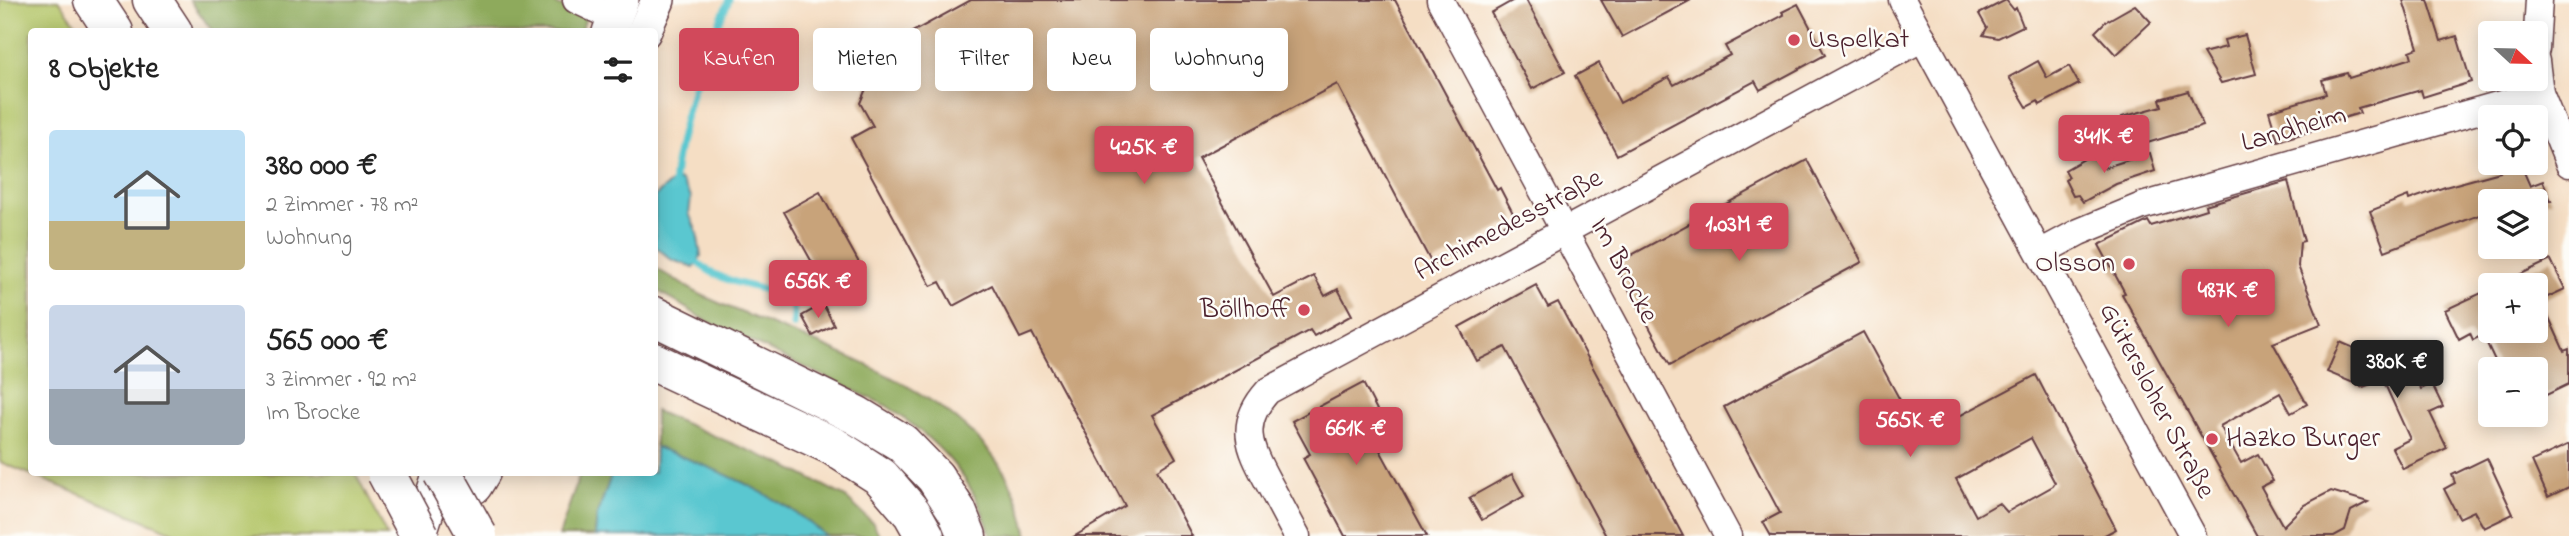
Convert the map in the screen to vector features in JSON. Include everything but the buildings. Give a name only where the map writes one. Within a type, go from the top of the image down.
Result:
[{"type":"highway","points":[[93,0],[111,28]]},
{"type":"highway","points":[[152,0],[170,28]]},
{"type":"highway","points":[[658,318],[856,415],[902,443],[934,477],[957,511],[967,536]]},
{"type":"highway","points":[[658,364],[842,452],[881,477],[912,513],[925,536]]},
{"type":"highway","points":[[388,476],[420,536]]},
{"type":"highway","points":[[463,476],[478,536]]},
{"type":"main road","points":[[646,28],[658,0]]},
{"type":"main road","points":[[420,536],[462,476]]},
{"type":"main road","points":[[456,536],[463,476]]},
{"type":"street","points":[[576,0],[615,16]]},
{"type":"street","name":"Im Brocke","points":[[1440,0],[1728,536]]},
{"type":"street","name":"Gütersloher Straße","points":[[1902,0],[2193,536]]},
{"type":"street","points":[[2538,21],[2539,0]]},
{"type":"street","name":"Archimedesstraße","points":[[1297,536],[1253,454],[1249,432],[1255,405],[1268,391],[1280,382],[1566,232],[1923,38]]},
{"type":"street","points":[[2540,93],[2569,164]]},
{"type":"street","name":"Landheim","points":[[2040,253],[2080,232],[2142,206],[2540,93]]},
{"type":"green space","points":[[0,0],[59,0],[79,28],[28,28],[28,473],[0,462]]},
{"type":"green space","points":[[190,0],[548,0],[586,18],[582,28],[210,28]]},
{"type":"green space","points":[[658,270],[703,296],[868,366],[943,409],[975,436],[1001,467],[1018,500],[1028,536],[991,536],[974,495],[951,461],[922,432],[887,406],[707,321],[658,291]]},
{"type":"green space","points":[[658,412],[786,466],[844,496],[873,523],[880,536],[826,536],[788,507],[744,483],[658,448]]},
{"type":"green space","points":[[35,476],[357,476],[387,536],[183,536]]},
{"type":"green space","points":[[579,476],[611,476],[597,516],[595,536],[559,536]]},
{"type":"water","points":[[674,180],[681,181],[691,197],[689,214],[697,232],[701,256],[694,267],[672,260],[658,248],[658,193]]},
{"type":"water","points":[[658,448],[745,484],[787,507],[826,536],[595,536],[597,516],[611,476],[658,476]]},
{"type":"waterway","points":[[673,188],[686,115],[729,0]]},
{"type":"waterway","points":[[692,257],[722,278],[783,294],[793,308],[793,325]]},
{"type":"place","name":"Uspelkat","points":[[1794,40]]},
{"type":"place","name":"Olsson","points":[[2129,264]]},
{"type":"place","name":"Böllhoff","points":[[1304,310]]},
{"type":"place","name":"Hazko Burger","points":[[2212,439]]}]
